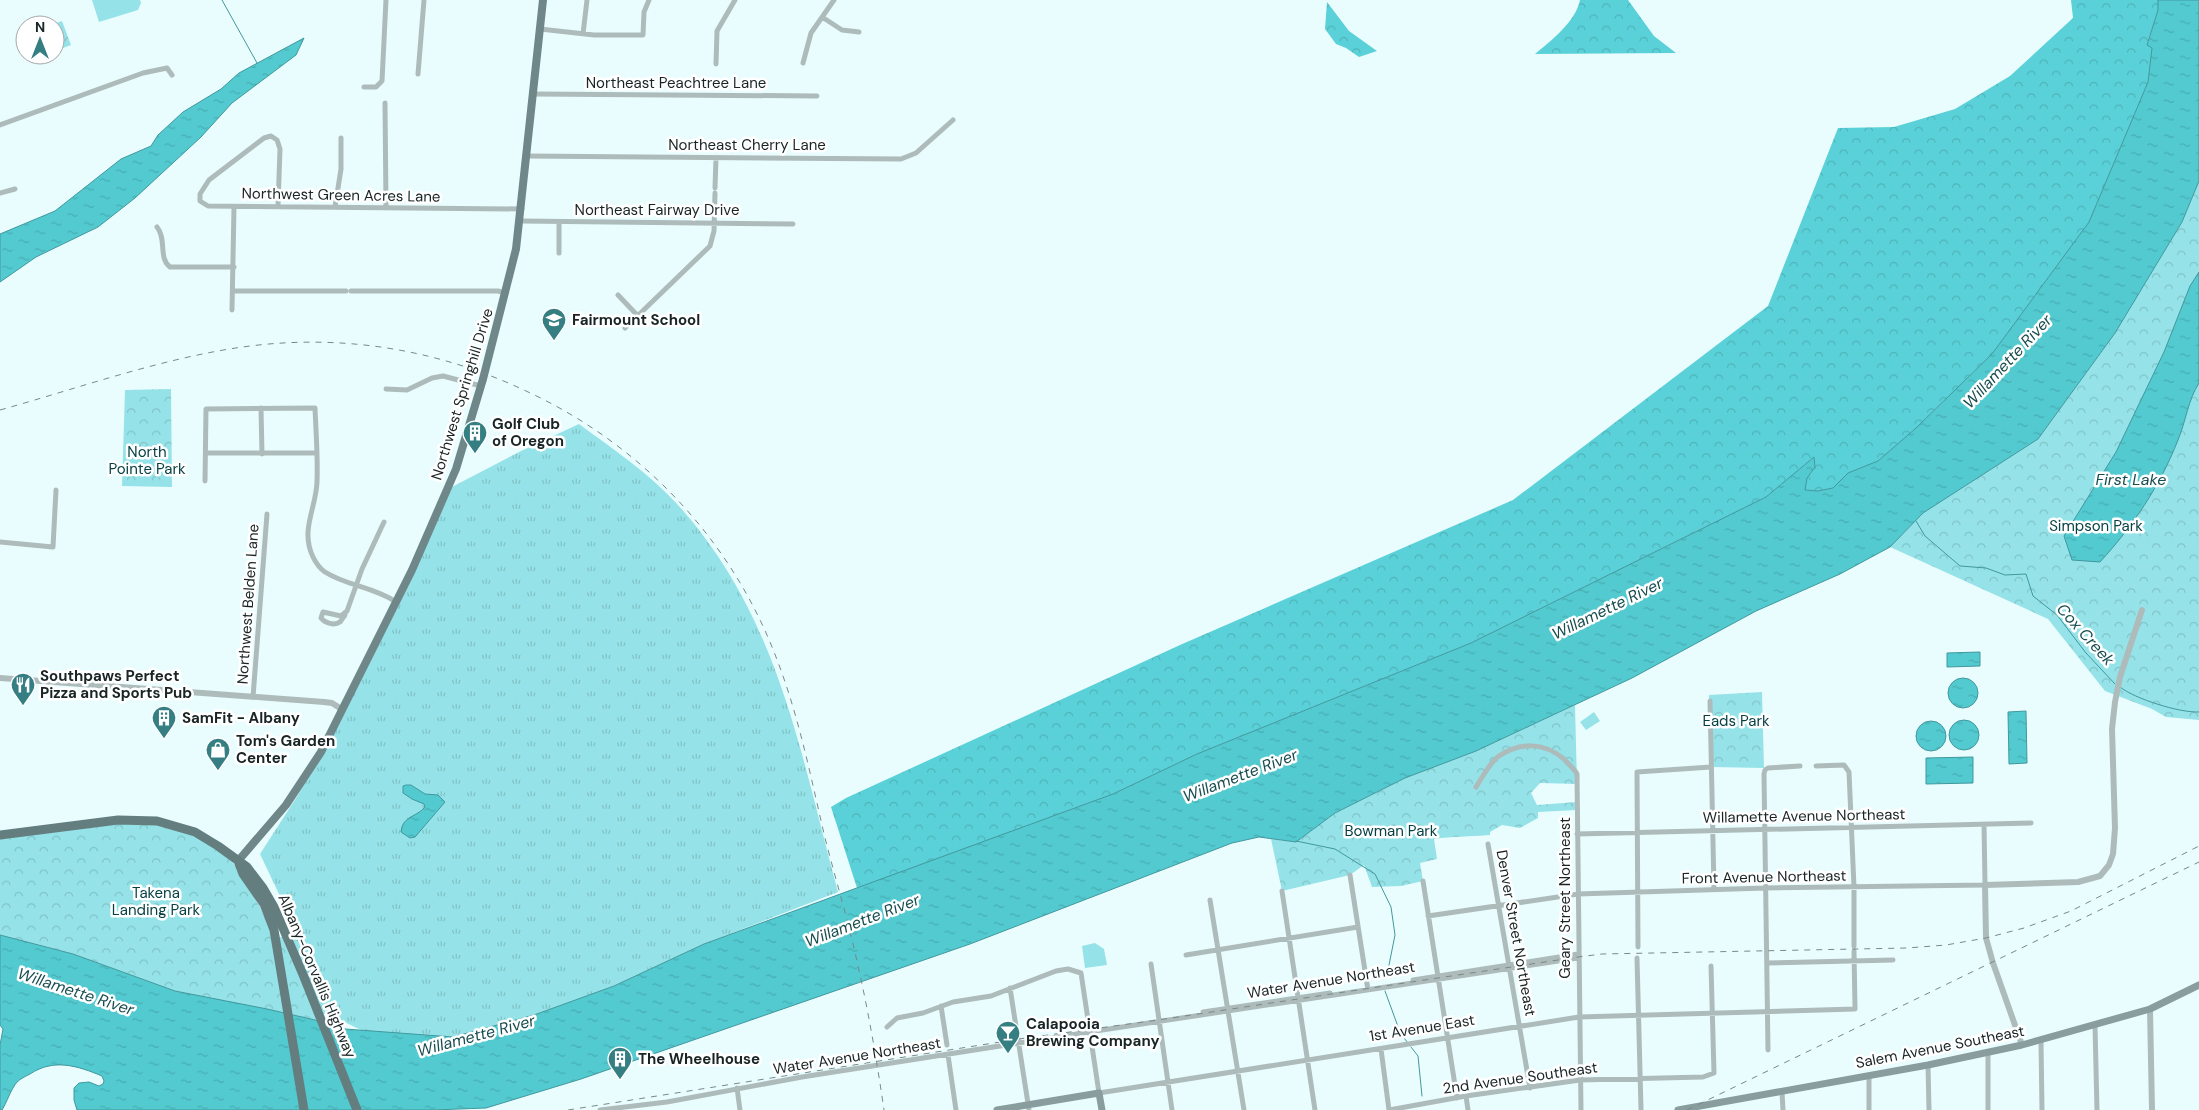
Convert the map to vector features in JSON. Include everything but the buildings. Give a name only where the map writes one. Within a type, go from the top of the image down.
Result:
[{"type":"highway","name":"Albany-Corvallis Highway","points":[[0,835],[118,820],[148,820],[172,824],[195,832],[238,861],[251,872],[269,896],[357,1110]]},
{"type":"highway","name":"Albany-Corvallis Highway","points":[[238,861],[243,874],[264,904],[278,949],[304,1110]]},
{"type":"main road","name":"Northwest Springhill Drive","points":[[238,861],[296,790],[321,752],[396,602],[448,489],[481,386],[506,293],[521,221],[543,0]]},
{"type":"main road","name":"Salem Avenue Southeast","points":[[1678,1110],[1988,1054],[2095,1026],[2150,1009],[2199,985]]},
{"type":"main road","name":"1st Avenue East","points":[[997,1110],[1028,1108],[1099,1094]]},
{"type":"main road","points":[[1099,1094],[1102,1110]]},
{"type":"street","points":[[364,87],[376,87],[382,81],[386,0]]},
{"type":"street","points":[[418,74],[424,0]]},
{"type":"street","points":[[583,34],[587,0]]},
{"type":"street","points":[[540,29],[583,34],[643,35],[644,12],[649,0]]},
{"type":"street","points":[[716,64],[717,31],[735,0]]},
{"type":"street","points":[[803,63],[811,33],[834,0]]},
{"type":"street","points":[[822,16],[842,30],[859,32]]},
{"type":"street","points":[[0,125],[154,70],[167,68],[172,75]]},
{"type":"street","name":"Northeast Peachtree Lane","points":[[534,94],[817,96]]},
{"type":"street","points":[[384,103],[386,207]]},
{"type":"street","name":"Northeast Cherry Lane","points":[[527,156],[901,159],[916,153],[953,120]]},
{"type":"street","points":[[234,207],[205,205],[200,201],[200,191],[210,180],[261,140],[271,136],[277,140],[280,149],[278,206]]},
{"type":"street","points":[[335,207],[341,169],[341,138]]},
{"type":"street","points":[[625,328],[708,249],[713,238],[716,158]]},
{"type":"street","points":[[0,193],[15,189]]},
{"type":"street","name":"Northwest Green Acres Lane","points":[[232,310],[234,291],[234,207],[522,209]]},
{"type":"street","name":"Northeast Fairway Drive","points":[[521,221],[793,224]]},
{"type":"street","points":[[559,222],[559,252]]},
{"type":"street","points":[[157,227],[163,235],[164,260],[170,267],[234,267]]},
{"type":"street","points":[[234,291],[498,291],[506,293]]},
{"type":"street","points":[[618,295],[638,316]]},
{"type":"street","points":[[386,389],[407,390],[432,378],[443,376],[481,386]]},
{"type":"street","points":[[205,481],[206,408],[315,408],[317,483],[308,518],[307,534],[309,548],[319,567],[325,572],[356,586],[375,591],[396,602]]},
{"type":"street","points":[[261,408],[262,454]]},
{"type":"street","points":[[206,454],[317,453]]},
{"type":"street","points":[[0,542],[53,547],[56,490]]},
{"type":"street","name":"Northwest Belden Lane","points":[[253,696],[267,514]]},
{"type":"street","points":[[345,615],[384,522]]},
{"type":"street","name":"Front Avenue Northeast","points":[[1428,916],[1498,904],[1578,894],[1714,889],[2078,882],[2100,876],[2109,865],[2114,843],[2112,729],[2115,702],[2120,677],[2142,610]]},
{"type":"street","points":[[0,678],[324,702],[343,710]]},
{"type":"street","points":[[1710,701],[1714,889]]},
{"type":"street","name":"Geary Street Northeast","points":[[1476,787],[1498,757],[1527,745],[1539,746],[1560,756],[1575,770],[1577,779],[1581,1110]]},
{"type":"street","points":[[1768,1050],[1764,829],[1765,770],[1768,768],[1800,766]]},
{"type":"street","points":[[1816,766],[1846,766],[1849,772],[1854,887],[1854,961]]},
{"type":"street","points":[[1638,946],[1637,772],[1711,767]]},
{"type":"street","name":"Willamette Avenue Northeast","points":[[1577,834],[2031,823]]},
{"type":"street","points":[[1984,824],[1986,938],[2022,1045]]},
{"type":"street","name":"Denver Street Northeast","points":[[1488,844],[1530,1088]]},
{"type":"street","points":[[1350,874],[1368,988]]},
{"type":"street","points":[[1423,882],[1457,1098]]},
{"type":"street","points":[[1282,891],[1316,1110]]},
{"type":"street","points":[[1210,900],[1244,1110]]},
{"type":"street","points":[[1186,955],[1358,927]]},
{"type":"street","name":"Water Avenue Northeast","points":[[600,1110],[667,1102],[737,1088],[1089,1032],[1112,1026],[1298,1000],[1578,956]]},
{"type":"street","points":[[1637,958],[1641,1109]]},
{"type":"street","points":[[1766,963],[1893,960]]},
{"type":"street","name":"1st Avenue East","points":[[1099,1094],[1579,1017],[1855,1009],[1854,961]]},
{"type":"street","points":[[1151,964],[1172,1110]]},
{"type":"street","points":[[1711,966],[1711,1013]]},
{"type":"street","points":[[887,1027],[897,1018],[923,1013],[941,1006],[991,996],[1056,971],[1068,969],[1081,973],[1099,1094]]},
{"type":"street","points":[[1010,988],[1028,1108]]},
{"type":"street","points":[[941,1006],[947,1045]]},
{"type":"street","points":[[2150,1009],[2152,1110]]},
{"type":"street","name":"2nd Avenue Southeast","points":[[1389,1110],[1466,1096],[1580,1080],[1703,1077],[1714,1073],[1711,1013]]},
{"type":"street","points":[[2095,1026],[2097,1110]]},
{"type":"street","points":[[2041,1041],[2042,1110]]},
{"type":"street","points":[[1381,1049],[1389,1110]]},
{"type":"street","points":[[1988,1054],[1988,1110]]},
{"type":"street","points":[[948,1055],[956,1110]]},
{"type":"street","points":[[1928,1065],[1929,1110]]},
{"type":"street","points":[[1869,1076],[1870,1110]]},
{"type":"street","points":[[737,1088],[740,1110]]},
{"type":"street","points":[[1782,1092],[1783,1110]]},
{"type":"street","points":[[1466,1096],[1468,1110]]},
{"type":"street","points":[[667,1102],[668,1110]]},
{"type":"green space","points":[[92,0],[140,0],[141,3],[138,10],[99,22]]},
{"type":"green space","points":[[1580,0],[1628,0],[1654,36],[1676,53],[1535,54],[1568,23],[1578,8]]},
{"type":"green space","points":[[2071,0],[2158,0],[2158,10],[2147,44],[2152,48],[2148,82],[2089,222],[1992,354],[1916,428],[1878,461],[1848,473],[1833,488],[1818,491],[1804,490],[1807,478],[1815,467],[1814,457],[1766,497],[1471,643],[1197,754],[1113,794],[857,888],[831,807],[846,798],[1180,645],[1513,500],[1768,306],[1838,128],[1894,127],[1955,109],[2010,76],[2073,18]]},
{"type":"green space","points":[[1327,2],[1349,31],[1377,51],[1359,57],[1336,44],[1325,29]]},
{"type":"green space","points":[[65,29],[71,45],[65,47]]},
{"type":"green space","name":"Simpson Park","points":[[2199,181],[2199,720],[2166,717],[2152,709],[2105,691],[2048,619],[1890,547],[1923,513],[2038,439],[2115,333],[2182,222]]},
{"type":"green space","name":"North Pointe Park","points":[[171,389],[172,487],[122,486],[125,390]]},
{"type":"green space","points":[[579,424],[643,472],[678,505],[712,548],[740,593],[763,640],[782,688],[838,892],[704,944],[614,986],[534,1015],[453,1037],[363,1031],[326,1013],[298,934],[260,854],[298,795],[332,731],[448,489],[521,451]]},
{"type":"green space","name":"Eads Park","points":[[1762,692],[1764,768],[1711,767],[1709,695]]},
{"type":"green space","name":"Bowman Park","points":[[1575,705],[1577,784],[1540,783],[1531,793],[1537,805],[1577,802],[1577,810],[1538,812],[1538,818],[1520,828],[1502,825],[1490,832],[1490,835],[1434,839],[1437,859],[1420,863],[1423,881],[1401,886],[1372,887],[1364,865],[1350,875],[1282,891],[1271,839],[1296,842],[1335,813],[1405,778],[1476,751]]},
{"type":"green space","points":[[1594,712],[1600,721],[1586,730],[1580,722]]},
{"type":"green space","name":"Takena Landing Park","points":[[118,820],[180,826],[203,836],[218,846],[230,859],[251,889],[275,938],[298,934],[326,1013],[315,1020],[175,991],[73,954],[0,935],[0,835]]},
{"type":"green space","points":[[1095,943],[1104,949],[1107,965],[1085,968],[1082,946]]},
{"type":"water","name":"Willamette River","points":[[2158,0],[2199,0],[2199,181],[2182,222],[2115,333],[2038,439],[1923,513],[1890,547],[1840,574],[1756,611],[1632,678],[1476,751],[1405,778],[1335,813],[1296,842],[1259,837],[1232,843],[970,944],[581,1079],[486,1108],[433,1110],[77,1110],[74,1100],[74,1088],[79,1083],[89,1082],[99,1086],[104,1081],[102,1076],[84,1069],[57,1065],[39,1069],[18,1081],[2,1110],[0,1110],[0,1045],[3,1029],[0,1025],[0,935],[73,954],[175,991],[267,1009],[345,1029],[453,1037],[534,1015],[614,986],[704,944],[1113,794],[1197,754],[1471,643],[1766,497],[1814,457],[1815,467],[1807,478],[1805,490],[1818,491],[1833,488],[1848,473],[1878,461],[1916,428],[1992,354],[2089,222],[2148,82],[2152,48],[2147,45],[2158,10]]},
{"type":"water","points":[[304,38],[296,55],[232,103],[201,137],[135,198],[98,227],[36,257],[0,282],[0,234],[55,211],[121,159],[151,146],[158,135],[183,112],[221,89],[239,73]]},
{"type":"water","name":"First Lake","points":[[2199,272],[2199,383],[2192,396],[2181,433],[2171,457],[2145,505],[2100,562],[2072,560],[2064,536],[2116,452],[2164,352],[2190,286]]},
{"type":"water","points":[[1980,652],[1980,666],[1947,667],[1947,653]]},
{"type":"water","points":[[1963,678],[1969,679],[1977,687],[1977,699],[1969,707],[1963,708],[1957,707],[1949,699],[1948,693],[1949,687],[1957,679]]},
{"type":"water","points":[[2026,711],[2027,763],[2009,764],[2008,712]]},
{"type":"water","points":[[1964,720],[1970,721],[1978,729],[1978,741],[1970,749],[1964,750],[1958,749],[1950,741],[1949,735],[1950,729],[1958,721]]},
{"type":"water","points":[[1931,721],[1937,722],[1945,730],[1945,742],[1937,750],[1931,751],[1925,750],[1917,742],[1916,736],[1917,730],[1925,722]]},
{"type":"water","points":[[1973,757],[1973,783],[1926,784],[1926,758]]},
{"type":"water","points":[[411,785],[425,794],[438,795],[445,802],[415,837],[410,838],[401,832],[402,827],[407,820],[425,807],[424,804],[403,793],[403,786]]},
{"type":"waterway","points":[[222,0],[257,63]]},
{"type":"waterway","name":"Cox Creek","points":[[1916,521],[1925,536],[1960,566],[1986,568],[2005,575],[2026,574],[2033,596],[2057,615],[2086,653],[2115,684]]},
{"type":"waterway","name":"Cox Creek","points":[[2120,687],[2127,692],[2158,704],[2191,712],[2199,712]]},
{"type":"waterway","points":[[1296,841],[1335,849],[1375,874],[1391,907],[1395,935],[1387,975]]},
{"type":"waterway","points":[[1385,991],[1400,1032],[1407,1042]]},
{"type":"waterway","points":[[1411,1047],[1418,1056],[1422,1096]]},
{"type":"railway","points":[[0,410],[140,369],[212,352],[283,343],[346,343],[408,352],[438,359],[497,378],[568,413],[607,438],[644,467],[677,500],[707,535],[734,573],[757,614],[776,657],[798,724],[825,838],[847,918],[876,1056],[884,1110]]},
{"type":"railway","points":[[568,1110],[1019,1039],[1602,954],[1907,948],[1946,945],[1986,938],[2024,928],[2071,911],[2199,846]]},
{"type":"railway","points":[[1687,1110],[2199,862]]},
{"type":"place","name":"Fairmount School","points":[[554,341]]},
{"type":"place","name":"Golf Club of Oregon","points":[[475,454]]},
{"type":"place","name":"Southpaws Perfect Pizza and Sports Pub","points":[[23,706]]},
{"type":"place","name":"SamFit - Albany","points":[[164,739]]},
{"type":"place","name":"Tom's Garden Center","points":[[218,771]]},
{"type":"place","name":"Calapooia Brewing Company","points":[[1008,1054]]},
{"type":"place","name":"The Wheelhouse","points":[[620,1080]]}]
